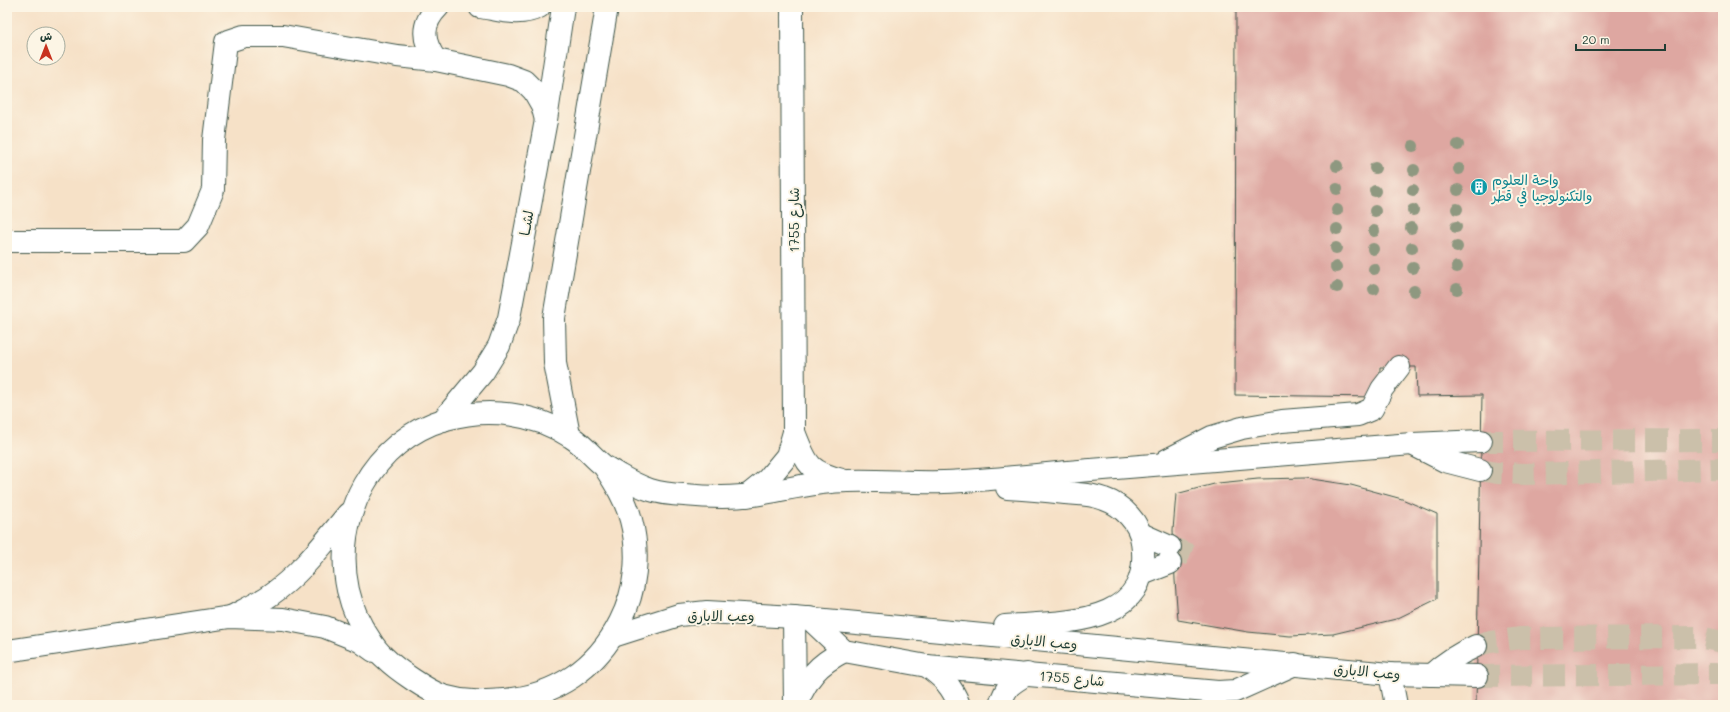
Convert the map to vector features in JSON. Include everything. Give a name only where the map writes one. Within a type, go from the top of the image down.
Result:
[{"type":"street","points":[[436,60],[429,50],[425,40],[425,28],[429,17],[438,7]]},
{"type":"street","points":[[480,7],[509,12],[523,12],[532,11],[539,7]]},
{"type":"street","name":"لشــا","points":[[443,420],[483,372],[499,346],[509,318],[546,120],[563,7]]},
{"type":"street","points":[[569,435],[555,363],[554,318],[607,7]]},
{"type":"street","name":"شارع 1755","points":[[747,496],[768,479],[787,456],[794,432],[792,7]]},
{"type":"street","points":[[7,241],[184,241],[198,226],[213,190],[214,140],[226,42],[244,36],[282,36],[397,56],[436,60],[508,75],[524,81],[534,91],[542,105],[546,120]]},
{"type":"street","points":[[1156,465],[1212,437],[1242,428],[1282,421],[1358,415],[1372,409],[1382,389],[1399,367]]},
{"type":"street","points":[[7,651],[230,617],[283,619],[325,627],[360,641],[386,660],[430,697],[441,695],[473,702],[519,702],[538,695],[567,681],[593,661],[613,636],[627,609],[635,579],[636,549],[631,520],[620,492],[604,466],[593,454],[569,435],[539,421],[507,413],[475,413],[443,420],[413,434],[387,454],[367,479],[352,508],[313,556],[285,584],[269,596],[230,617]]},
{"type":"street","name":"شارع 1755","points":[[794,432],[804,456],[811,467],[822,475],[843,480]]},
{"type":"street","points":[[942,482],[1412,444],[1480,441]]},
{"type":"street","points":[[1412,444],[1445,461],[1480,470]]},
{"type":"street","points":[[604,466],[639,486],[660,494],[689,496],[747,496],[843,480],[942,482],[1097,497],[1117,505],[1136,525],[1141,534],[1143,558],[1142,574],[1136,588],[1126,601],[1109,612],[1090,618],[946,631]]},
{"type":"street","points":[[352,508],[344,540],[344,573],[352,605],[365,634],[386,660]]},
{"type":"street","points":[[1141,534],[1170,555],[1142,574]]},
{"type":"street","name":"وعب الابارق","points":[[613,636],[660,620],[679,615],[700,613],[801,618],[1390,674],[1477,676]]},
{"type":"street","points":[[795,705],[804,687],[816,669],[829,659],[844,651],[801,618]]},
{"type":"street","points":[[795,705],[801,618]]},
{"type":"street","points":[[1431,675],[1444,663],[1460,653],[1476,646]]},
{"type":"street","name":"شارع 1755","points":[[844,651],[927,666],[1218,692],[1235,691],[1296,664]]},
{"type":"street","points":[[927,666],[940,675],[954,691],[959,705]]},
{"type":"street","points":[[1000,705],[1004,692],[1009,684],[1027,674]]},
{"type":"street","points":[[1390,674],[1396,705]]},
{"type":"building","name":"واحة العلوم والتكنولوجيا في قطر","points":[[1236,7],[1723,7],[1723,705],[1476,705],[1482,395],[1417,396],[1416,367],[1380,367],[1379,397],[1235,395]]},
{"type":"building","points":[[1305,478],[1351,485],[1402,499],[1437,514],[1437,599],[1396,619],[1333,634],[1290,636],[1248,632],[1178,620],[1173,530],[1176,494],[1218,483],[1258,479]]},
{"type":"tunnel","points":[[1481,441],[1723,440]]},
{"type":"tunnel","points":[[1480,470],[1497,473],[1524,474],[1723,469]]},
{"type":"tunnel","points":[[1170,547],[1193,556]]},
{"type":"tunnel","points":[[1476,646],[1490,642],[1521,638],[1699,637],[1723,642]]},
{"type":"tunnel","points":[[1477,676],[1723,674]]},
{"type":"place","name":"واحة العلوم والتكنولوجيا في قطر","points":[[1479,187]]}]
